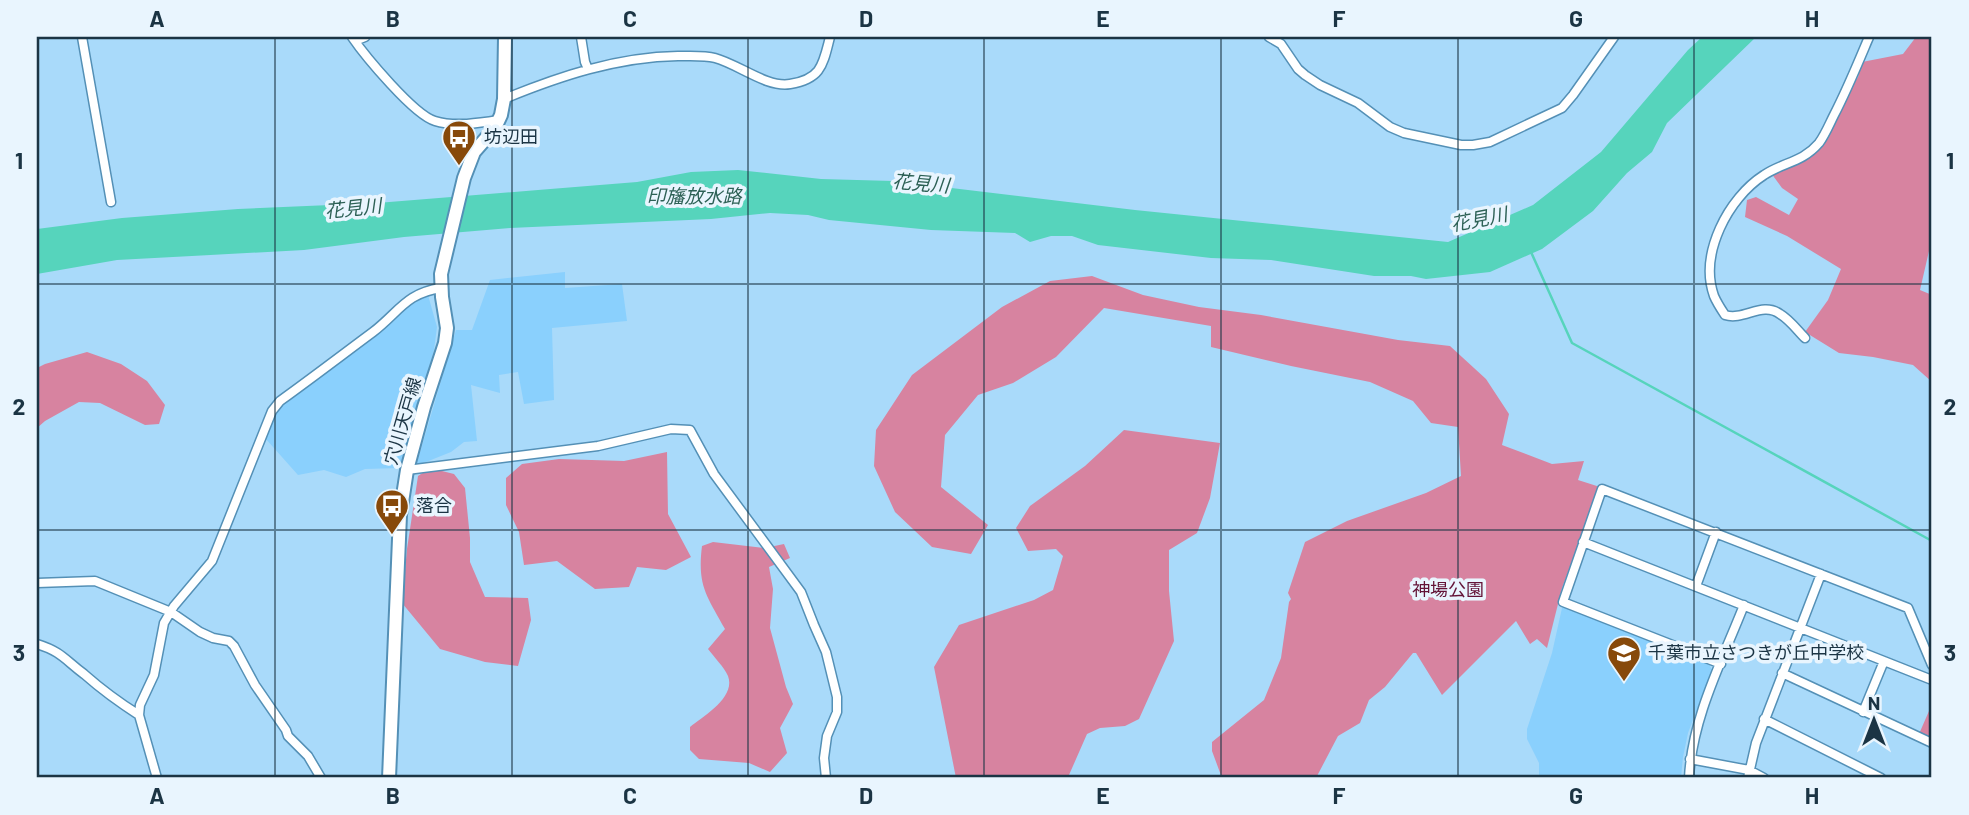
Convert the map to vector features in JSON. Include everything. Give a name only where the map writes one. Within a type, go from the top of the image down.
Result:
[{"type":"main road","points":[[499,120],[504,99],[505,37]]},
{"type":"main road","name":"穴川天戸線","points":[[389,778],[397,552],[407,470],[445,344],[447,328],[440,274],[462,186],[469,161],[499,120]]},
{"type":"street","points":[[82,37],[111,202]]},
{"type":"street","points":[[365,37],[354,39],[379,71],[424,115],[435,121],[452,123],[499,120]]},
{"type":"street","points":[[580,37],[588,69]]},
{"type":"street","points":[[504,99],[588,69],[640,58],[715,58],[771,82],[787,85],[807,80],[818,73],[826,56],[830,37]]},
{"type":"street","points":[[1269,37],[1281,44],[1305,75],[1358,103],[1390,127],[1404,133],[1461,145],[1490,142],[1562,108],[1614,37]]},
{"type":"street","points":[[1805,338],[1778,312],[1766,309],[1736,317],[1725,315],[1713,294],[1713,250],[1725,220],[1742,194],[1765,174],[1806,155],[1823,138],[1869,37]]},
{"type":"street","points":[[157,778],[139,715],[139,705],[154,675],[164,623],[212,561],[272,411],[280,401],[380,326],[406,301],[424,290],[440,288]]},
{"type":"street","points":[[407,470],[598,446],[671,429],[690,430],[714,474],[801,592],[826,652],[837,697],[837,712],[827,736],[824,758],[826,778]]},
{"type":"street","points":[[1721,664],[1563,601],[1602,489],[1908,608],[1932,665]]},
{"type":"street","points":[[1696,586],[1716,532]]},
{"type":"street","points":[[1583,542],[1932,680]]},
{"type":"street","points":[[1748,774],[1764,719],[1821,574]]},
{"type":"street","points":[[37,583],[95,580],[171,612],[213,638],[229,641],[288,736],[309,756],[321,778]]},
{"type":"street","points":[[1689,778],[1690,759],[1699,721],[1744,605]]},
{"type":"street","points":[[37,644],[65,657],[80,672],[139,715]]},
{"type":"street","points":[[1863,712],[1884,661]]},
{"type":"street","points":[[1782,673],[1932,743]]},
{"type":"street","points":[[1764,719],[1881,778]]},
{"type":"street","points":[[1690,759],[1764,778]]},
{"type":"shaded area","points":[[565,272],[565,288],[622,284],[627,321],[552,328],[554,400],[524,404],[518,372],[499,375],[500,393],[471,385],[477,441],[464,442],[451,452],[416,466],[456,330],[472,330],[490,280]]},
{"type":"shaded area","points":[[428,295],[437,327],[434,350],[400,468],[365,469],[346,477],[324,470],[298,475],[265,438],[278,409],[374,338],[401,311]]},
{"type":"shaded area","name":"千葉市立さつきが丘中学校","points":[[1567,607],[1709,664],[1712,670],[1688,733],[1681,778],[1539,778],[1539,763],[1527,739],[1527,729],[1552,653],[1562,608]]},
{"type":"green space","points":[[1916,37],[1932,37],[1932,238],[1920,290],[1932,295],[1932,382],[1913,365],[1839,353],[1805,332],[1828,300],[1841,269],[1787,236],[1745,217],[1747,200],[1756,197],[1789,215],[1798,199],[1782,188],[1771,173],[1809,158],[1828,139],[1858,77],[1862,62],[1903,54]]},
{"type":"green space","name":"神場公園","points":[[1092,276],[1143,295],[1199,307],[1450,346],[1486,379],[1509,414],[1502,445],[1552,464],[1584,461],[1578,480],[1600,487],[1562,588],[1547,648],[1537,639],[1530,644],[1516,621],[1442,695],[1416,653],[1413,653],[1385,687],[1369,700],[1360,723],[1338,736],[1316,778],[1222,778],[1212,751],[1212,742],[1264,700],[1281,658],[1291,599],[1288,593],[1305,542],[1347,521],[1426,493],[1461,476],[1458,427],[1431,423],[1413,401],[1370,382],[1211,347],[1211,326],[1104,308],[1056,357],[1013,383],[978,395],[945,435],[941,487],[988,525],[971,554],[932,547],[895,512],[874,466],[876,430],[912,375],[1002,307],[1050,281]]},
{"type":"green space","points":[[87,352],[121,364],[147,381],[165,405],[159,424],[145,425],[100,403],[79,402],[37,428],[37,368]]},
{"type":"green space","points":[[1124,430],[1220,443],[1210,498],[1197,533],[1169,550],[1169,591],[1174,641],[1139,719],[1125,726],[1100,728],[1087,734],[1069,775],[1073,778],[956,778],[934,667],[959,625],[1034,600],[1053,590],[1063,556],[1056,549],[1028,551],[1016,528],[1030,506],[1085,466]]},
{"type":"green space","points":[[667,452],[668,514],[691,557],[666,570],[637,567],[629,587],[595,589],[557,561],[524,565],[519,532],[506,505],[506,478],[522,464],[559,459],[624,461]]},
{"type":"green space","points":[[430,468],[454,474],[465,488],[470,562],[485,597],[528,598],[531,620],[518,666],[485,662],[440,649],[402,603],[418,476]]},
{"type":"green space","points":[[713,542],[765,548],[784,544],[790,558],[769,567],[773,589],[770,628],[793,704],[780,728],[787,753],[770,772],[749,763],[699,759],[690,750],[690,727],[717,705],[729,684],[728,676],[708,649],[725,629],[702,581],[702,546]]},
{"type":"green space","points":[[1929,711],[1932,713],[1932,740],[1919,734]]},
{"type":"water","name":"印旛放水路","points":[[1702,37],[1756,37],[1667,123],[1652,152],[1627,173],[1593,211],[1542,249],[1490,272],[1426,279],[1411,276],[1374,276],[1271,260],[1211,258],[1098,245],[1072,236],[1051,236],[1030,242],[1015,233],[931,230],[770,213],[711,219],[510,228],[404,237],[304,250],[117,260],[37,274],[37,229],[122,218],[238,209],[377,203],[637,182],[691,172],[738,170],[821,179],[893,181],[1135,210],[1448,242],[1533,205],[1601,152]]},
{"type":"waterway","points":[[1531,252],[1572,343],[1932,541]]},
{"type":"place","name":"坊辺田","points":[[459,167]]},
{"type":"place","name":"落合","points":[[392,536]]},
{"type":"place","name":"千葉市立さつきが丘中学校","points":[[1624,683]]},
{"type":"water label","name":"花見川","points":[[921,183]]},
{"type":"water label","name":"花見川","points":[[353,208]]},
{"type":"water label","name":"花見川","points":[[1479,219]]}]
